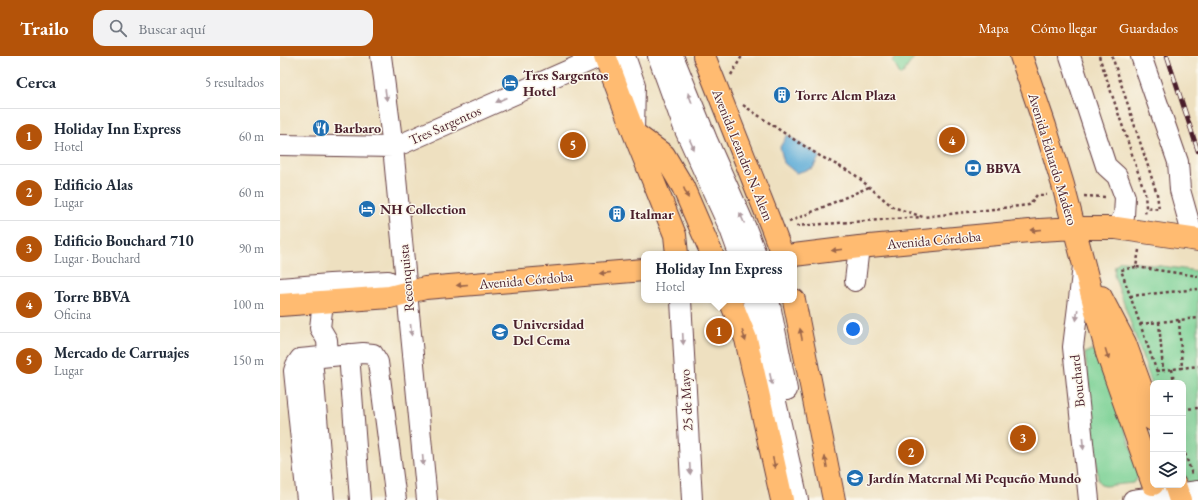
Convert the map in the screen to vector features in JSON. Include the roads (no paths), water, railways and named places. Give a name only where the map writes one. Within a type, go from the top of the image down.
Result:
[{"type":"main road","points":[[605,56],[675,235],[677,251]]},
{"type":"main road","name":"Avenida Leandro N. Alem","points":[[704,56],[781,251]]},
{"type":"main road","name":"Avenida Eduardo Madero","points":[[1021,56],[1045,126],[1066,196],[1106,353],[1169,492]]},
{"type":"main road","points":[[634,133],[664,155],[683,187],[711,251]]},
{"type":"main road","name":"Avenida Córdoba","points":[[797,255],[859,247],[1075,228],[1116,228],[1196,240]]},
{"type":"main road","name":"Avenida Eduardo Madero","points":[[1083,262],[1125,343],[1152,416]]},
{"type":"main road","name":"Avenida Córdoba","points":[[280,305],[390,296],[426,288],[641,270]]},
{"type":"main road","points":[[731,303],[746,339],[782,500]]},
{"type":"main road","points":[[795,303],[834,500]]},
{"type":"street","name":"Reconquista","points":[[381,56],[393,147],[427,500]]},
{"type":"street","name":"Tres Sargentos","points":[[280,145],[393,147],[412,140],[600,56]]},
{"type":"street","points":[[625,56],[635,84],[634,133]]},
{"type":"street","points":[[658,56],[684,128],[730,230],[738,251]]},
{"type":"street","points":[[673,56],[755,251]]},
{"type":"street","points":[[1070,56],[1106,166],[1117,176],[1125,197],[1124,216],[1116,228]]},
{"type":"street","points":[[1141,56],[1178,162],[1180,190],[1196,240]]},
{"type":"street","points":[[855,281],[859,247]]},
{"type":"street","name":"Bouchard","points":[[1083,262],[1073,346],[1089,500]]},
{"type":"street","points":[[280,288],[388,281],[408,292]]},
{"type":"street","points":[[323,302],[320,328],[327,340],[320,357],[324,500]]},
{"type":"street","name":"25 de Mayo","points":[[681,303],[692,500]]},
{"type":"street","points":[[754,303],[798,500]]},
{"type":"street","points":[[770,303],[810,500]]},
{"type":"street","points":[[307,500],[294,372],[296,365],[300,359],[363,353],[373,354],[378,362],[396,500]]},
{"type":"street","points":[[349,354],[360,500]]},
{"type":"street","points":[[1132,500],[1169,492]]},
{"type":"water","points":[[787,135],[820,156],[813,168],[796,173],[784,163],[780,147]]},
{"type":"railway","points":[[1167,56],[1198,151]]},
{"type":"place","name":"Tres Sargentos Hotel","points":[[510,83]]},
{"type":"place","name":"Torre Alem Plaza","points":[[782,95]]},
{"type":"place","name":"Barbaro","points":[[321,128]]},
{"type":"place","name":"Torre BBVA","points":[[952,140]]},
{"type":"place","name":"Mercado de Carruajes","points":[[573,145]]},
{"type":"place","name":"BBVA","points":[[973,168]]},
{"type":"place","name":"NH Collection","points":[[367,209]]},
{"type":"place","name":"Italmar","points":[[617,214]]},
{"type":"place","name":"Holiday Inn Express","points":[[719,331]]},
{"type":"place","name":"Universidad Del Cema","points":[[500,332]]},
{"type":"place","name":"Edificio Bouchard 710","points":[[1023,438]]},
{"type":"place","name":"Edificio Alas","points":[[911,452]]},
{"type":"place","name":"Jardín Maternal Mi Pequeño Mundo","points":[[855,478]]}]
